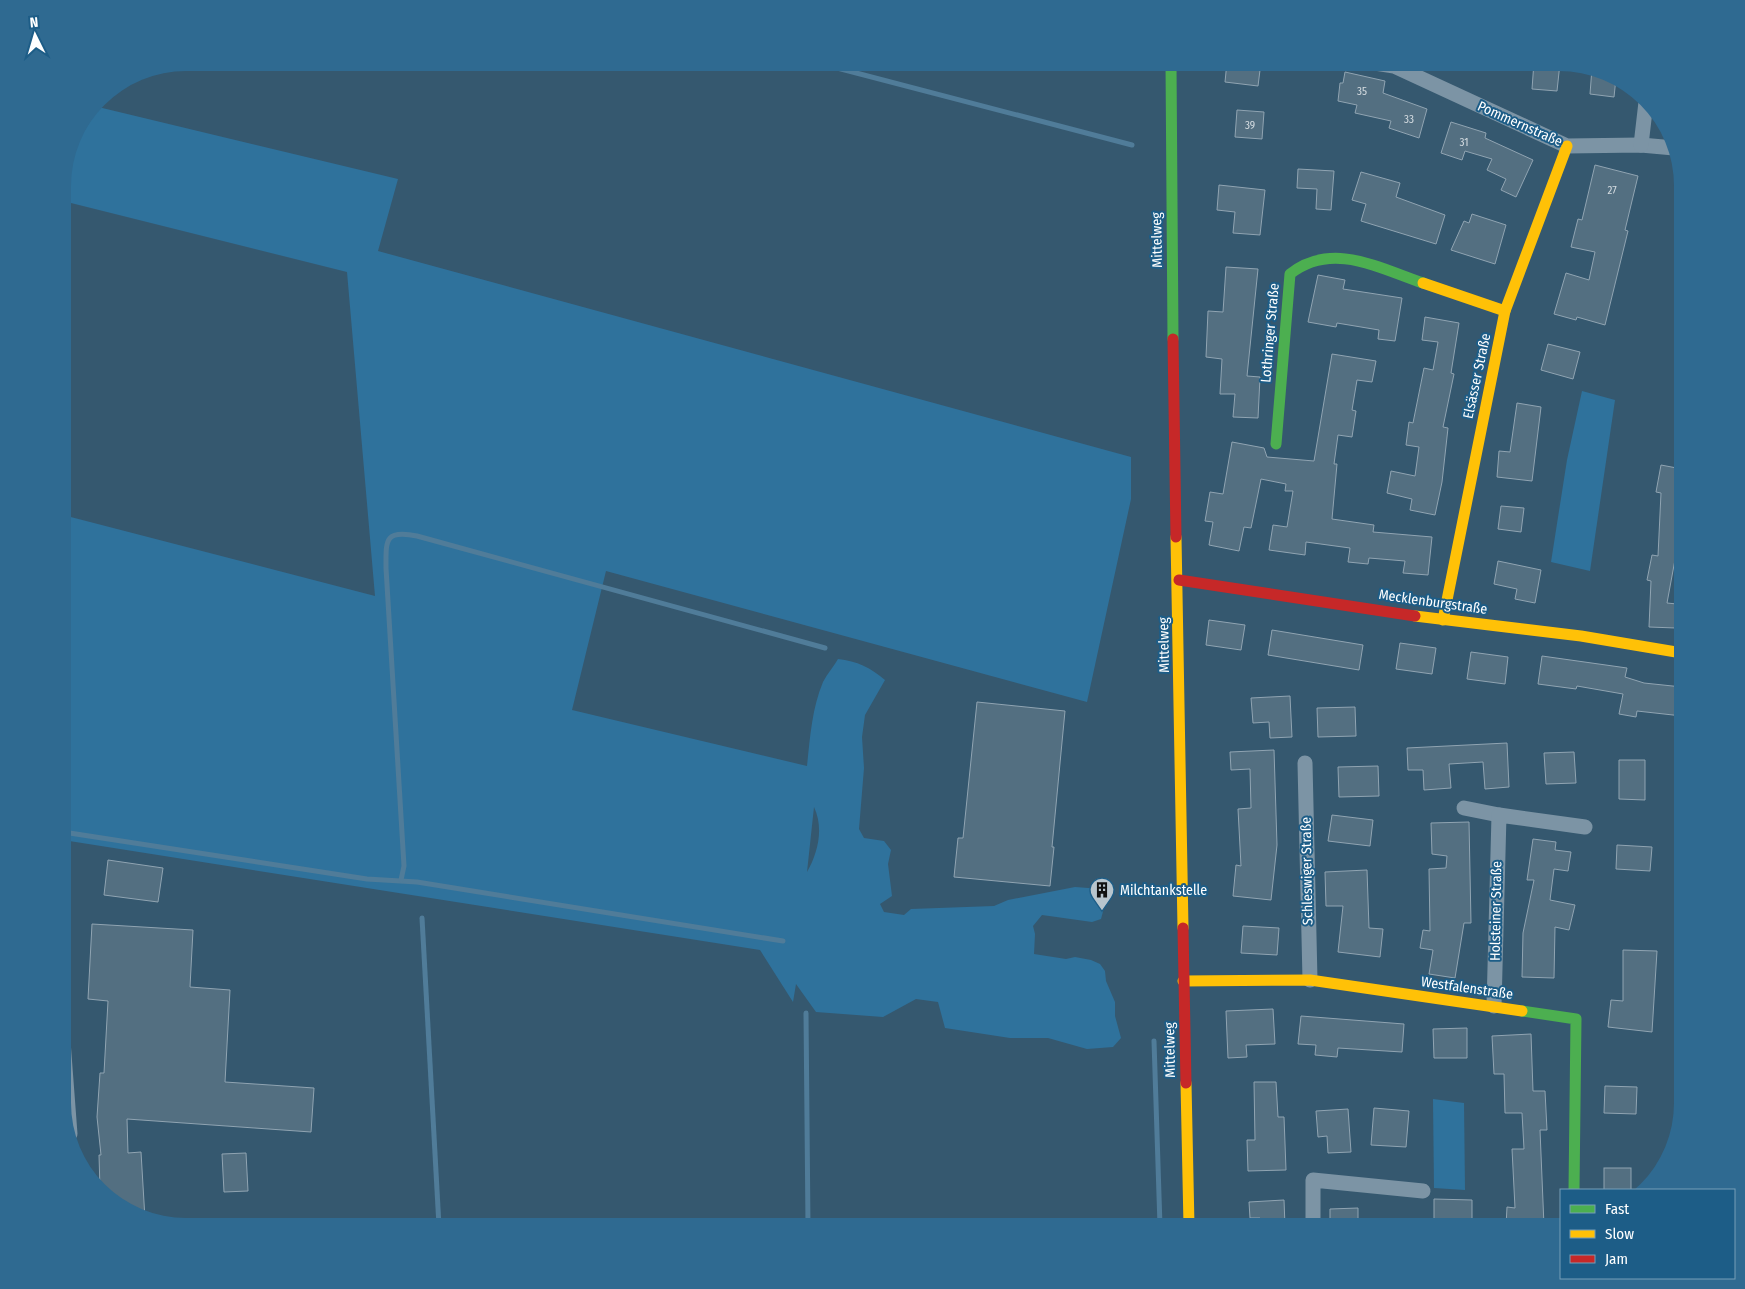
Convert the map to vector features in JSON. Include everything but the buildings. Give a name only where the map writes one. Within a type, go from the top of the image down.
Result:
[{"type":"street","name":"Mittelweg","points":[[1171,71],[1174,423],[1179,580],[1189,1218]]},
{"type":"street","name":"Pommernstraße","points":[[1405,71],[1567,146],[1641,145],[1667,147]]},
{"type":"street","points":[[1641,145],[1645,110]]},
{"type":"street","name":"Elsässer Straße","points":[[1443,620],[1505,311],[1567,146]]},
{"type":"street","name":"Lothringer Straße","points":[[1276,444],[1290,274],[1300,265],[1322,257],[1346,257],[1505,311]]},
{"type":"street","name":"Mecklenburgstraße","points":[[1179,580],[1443,620],[1581,636],[1674,652]]},
{"type":"street","name":"Schleswiger Straße","points":[[1305,763],[1310,980]]},
{"type":"street","points":[[1464,808],[1585,827]]},
{"type":"street","name":"Holsteiner Straße","points":[[1494,1006],[1499,815]]},
{"type":"street","name":"Westfalenstraße","points":[[1184,982],[1310,980],[1576,1019],[1574,1189]]},
{"type":"street","points":[[1314,1218],[1313,1180],[1423,1190]]},
{"type":"shaded area","points":[[102,108],[398,179],[378,251],[1131,457],[1131,499],[1087,702],[606,571],[572,710],[807,766],[810,734],[819,692],[826,676],[838,659],[858,663],[874,672],[885,680],[865,715],[862,737],[864,768],[859,829],[864,838],[884,841],[891,850],[888,864],[892,896],[880,904],[884,912],[904,915],[911,909],[994,906],[1008,900],[1075,887],[1102,889],[1108,893],[1101,919],[1092,922],[1042,915],[1033,926],[1035,934],[1034,954],[1066,959],[1075,957],[1100,964],[1105,971],[1106,981],[1115,1002],[1115,1016],[1121,1038],[1113,1047],[1087,1049],[1048,1038],[1010,1038],[945,1028],[938,1002],[916,999],[883,1017],[816,1012],[796,984],[793,1002],[760,950],[71,841],[71,517],[375,596],[347,272],[71,203],[72,171],[75,156],[83,135]],"holes":[[[814,807],[819,823],[817,849],[807,872]]]},
{"type":"shaded area","points":[[1582,391],[1615,400],[1590,571],[1551,562],[1567,460]]},
{"type":"shaded area","points":[[1433,1099],[1464,1103],[1465,1190],[1434,1188]]},
{"type":"waterway","points":[[849,71],[1132,145]]},
{"type":"waterway","points":[[401,880],[404,866],[386,568],[387,544],[393,536],[398,534],[417,536],[825,648]]},
{"type":"waterway","points":[[71,833],[367,879],[417,882],[783,941]]},
{"type":"waterway","points":[[422,918],[439,1218]]},
{"type":"waterway","points":[[806,1013],[808,1218]]},
{"type":"waterway","points":[[1154,1041],[1160,1218]]},
{"type":"traffic: fast","points":[[1171,71],[1173,339]]},
{"type":"traffic: fast","points":[[1276,444],[1290,274],[1306,264],[1322,259],[1339,258],[1373,265],[1423,283]]},
{"type":"traffic: fast","points":[[1522,1011],[1576,1019],[1574,1189]]},
{"type":"traffic: slow","points":[[1443,620],[1505,311],[1567,146]]},
{"type":"traffic: slow","points":[[1423,283],[1505,311]]},
{"type":"traffic: slow","points":[[1176,537],[1183,928]]},
{"type":"traffic: slow","points":[[1415,616],[1581,636],[1674,652]]},
{"type":"traffic: slow","points":[[1183,981],[1310,980],[1522,1011]]},
{"type":"traffic: slow","points":[[1186,1083],[1189,1218]]},
{"type":"traffic: jam","points":[[1173,339],[1176,537]]},
{"type":"traffic: jam","points":[[1179,580],[1415,616]]},
{"type":"traffic: jam","points":[[1183,928],[1186,1083]]},
{"type":"place","name":"Milchtankstelle","points":[[1102,911]]}]
